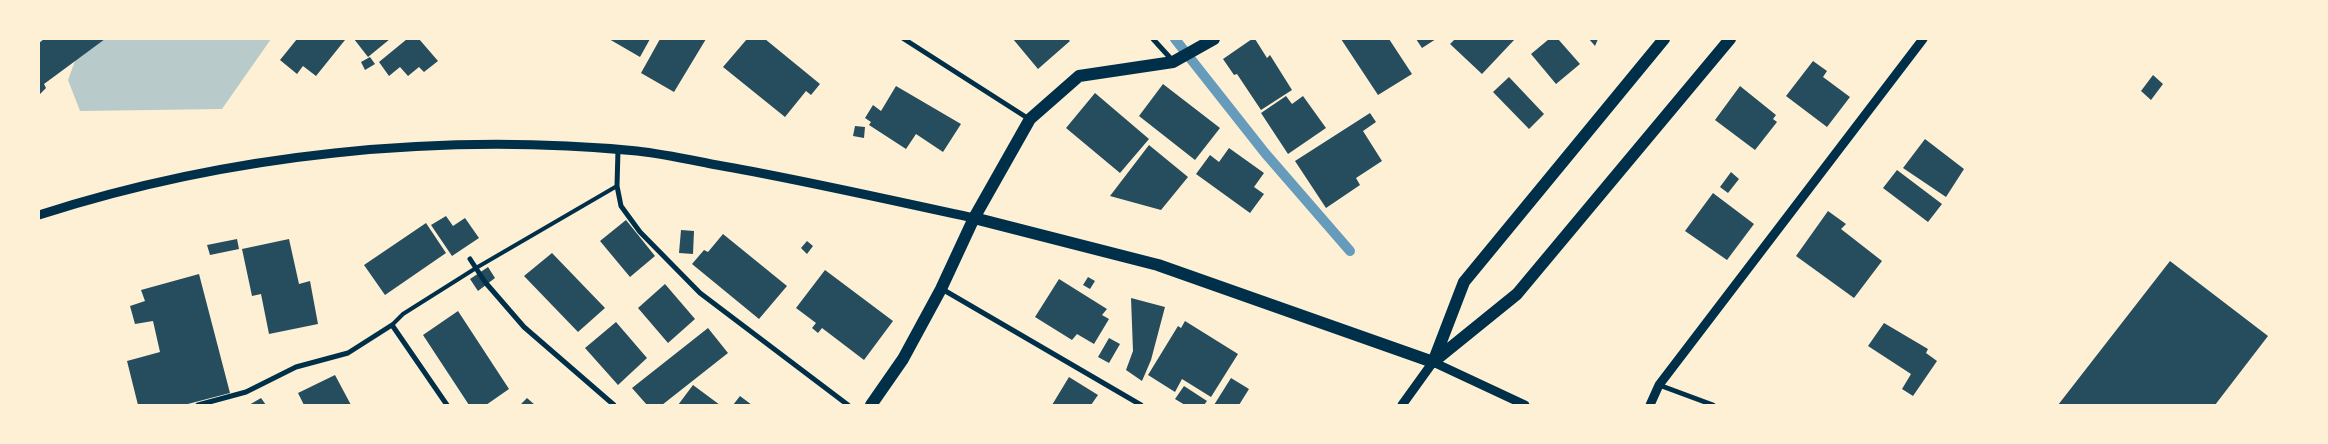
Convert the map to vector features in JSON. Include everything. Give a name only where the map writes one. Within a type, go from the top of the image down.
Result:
[{"type":"main road","points":[[1433,362],[1464,282],[1664,39]]},
{"type":"main road","points":[[1433,362],[1518,294],[1730,39]]},
{"type":"main road","points":[[871,405],[903,359],[942,289],[974,218],[1030,119],[1079,76],[1174,61],[1211,41]]},
{"type":"main road","points":[[974,218],[1158,265],[1433,362]]},
{"type":"street","points":[[904,39],[1030,119]]},
{"type":"street","points":[[1153,39],[1174,61]]},
{"type":"street","points":[[1650,405],[1658,385],[1923,39]]},
{"type":"street","points":[[39,215],[89,199],[181,177],[276,161],[359,152],[470,144],[554,146],[639,152],[752,171],[974,218]]},
{"type":"street","points":[[618,150],[617,186],[621,206],[640,232],[700,293],[848,405]]},
{"type":"street","points":[[470,259],[524,327],[614,405]]},
{"type":"street","points":[[942,289],[1140,405]]},
{"type":"street","points":[[198,405],[246,392],[296,367],[348,353],[392,325],[447,405]]},
{"type":"street","points":[[1402,405],[1433,362],[1525,405]]},
{"type":"street","points":[[1658,385],[1713,405]]},
{"type":"lane","points":[[392,325],[403,314],[476,268],[617,186]]},
{"type":"shaded area","points":[[83,39],[271,39],[222,109],[80,111],[68,80]]},
{"type":"building","points":[[44,39],[105,39],[44,84],[46,88],[39,95],[39,43]]},
{"type":"building","points":[[297,39],[345,40],[316,76],[303,66],[297,74],[280,60]]},
{"type":"building","points":[[354,39],[390,39],[368,57]]},
{"type":"building","points":[[407,39],[419,39],[438,61],[424,72],[419,67],[408,76],[400,67],[389,76],[379,62]]},
{"type":"building","points":[[609,39],[650,39],[640,57]]},
{"type":"building","points":[[660,39],[706,39],[674,92],[641,73]]},
{"type":"building","points":[[747,39],[765,39],[820,84],[811,95],[806,91],[785,117],[723,67]]},
{"type":"building","points":[[1013,39],[1068,39],[1070,41],[1038,69]]},
{"type":"building","points":[[1252,39],[1255,39],[1267,58],[1270,55],[1292,90],[1261,110],[1237,74],[1234,75],[1223,59]]},
{"type":"building","points":[[1341,39],[1389,39],[1412,74],[1378,95]]},
{"type":"building","points":[[1416,39],[1436,39],[1422,48]]},
{"type":"building","points":[[1455,39],[1515,39],[1482,74],[1450,44]]},
{"type":"building","points":[[1549,39],[1558,39],[1580,64],[1556,84],[1531,54]]},
{"type":"building","points":[[1589,39],[1598,39],[1595,46]]},
{"type":"building","points":[[370,57],[375,64],[365,70],[361,62]]},
{"type":"building","points":[[1813,61],[1827,71],[1823,77],[1850,97],[1827,127],[1786,96]]},
{"type":"building","points":[[2153,75],[2163,84],[2151,100],[2141,91]]},
{"type":"building","points":[[1509,77],[1544,114],[1529,129],[1493,92]]},
{"type":"building","points":[[1163,84],[1220,128],[1195,160],[1139,116]]},
{"type":"building","points":[[896,86],[961,124],[943,152],[916,134],[906,149],[869,125],[871,122],[865,118],[873,105],[881,111]]},
{"type":"building","points":[[1740,86],[1776,115],[1773,119],[1777,122],[1755,150],[1715,120]]},
{"type":"building","points":[[1095,93],[1149,139],[1120,173],[1066,128]]},
{"type":"building","points":[[1286,96],[1292,104],[1303,96],[1326,128],[1288,154],[1261,113]]},
{"type":"building","points":[[1370,113],[1376,122],[1363,131],[1382,161],[1356,178],[1360,185],[1326,208],[1295,161]]},
{"type":"building","points":[[855,126],[865,127],[864,138],[853,136]]},
{"type":"building","points":[[1925,139],[1964,169],[1946,197],[1903,168]]},
{"type":"building","points":[[1149,145],[1188,177],[1161,210],[1110,196]]},
{"type":"building","points":[[1229,148],[1264,173],[1254,187],[1264,194],[1250,213],[1196,174],[1210,155],[1219,162]]},
{"type":"building","points":[[1897,170],[1942,204],[1928,222],[1883,188]]},
{"type":"building","points":[[1731,172],[1739,179],[1728,193],[1720,187]]},
{"type":"building","points":[[1713,193],[1754,224],[1727,260],[1685,231]]},
{"type":"building","points":[[1828,211],[1846,224],[1841,229],[1882,261],[1854,298],[1796,256]]},
{"type":"building","points":[[446,216],[453,226],[465,218],[479,238],[452,256],[431,225]]},
{"type":"building","points":[[626,220],[655,256],[630,277],[600,241]]},
{"type":"building","points":[[426,223],[446,253],[385,295],[364,265]]},
{"type":"building","points":[[681,230],[694,231],[693,254],[679,253]]},
{"type":"building","points":[[723,234],[787,286],[759,319],[692,264],[704,250],[708,252]]},
{"type":"building","points":[[237,239],[239,249],[210,255],[207,245]]},
{"type":"building","points":[[289,239],[299,284],[310,281],[318,324],[269,334],[261,294],[252,296],[242,249]]},
{"type":"building","points":[[807,241],[813,246],[807,254],[801,248]]},
{"type":"building","points":[[552,253],[605,308],[578,332],[524,276]]},
{"type":"building","points":[[2170,261],[2268,336],[2215,405],[2058,405]]},
{"type":"building","points":[[488,267],[495,278],[478,291],[470,279]]},
{"type":"building","points":[[825,270],[893,321],[864,360],[822,328],[818,333],[812,328],[816,323],[796,308]]},
{"type":"building","points":[[199,274],[230,393],[184,405],[138,405],[127,361],[160,352],[153,321],[135,324],[130,306],[145,301],[141,290]]},
{"type":"building","points":[[1088,277],[1095,281],[1090,289],[1083,285]]},
{"type":"building","points":[[1059,279],[1107,309],[1102,315],[1109,319],[1094,344],[1077,334],[1072,340],[1035,317]]},
{"type":"building","points":[[665,284],[695,319],[668,343],[638,308]]},
{"type":"building","points":[[1131,298],[1165,307],[1151,360],[1142,381],[1126,370],[1133,351]]},
{"type":"building","points":[[458,311],[509,389],[486,405],[469,405],[423,335]]},
{"type":"building","points":[[1185,321],[1238,354],[1211,397],[1182,379],[1175,392],[1148,375],[1178,326],[1181,328]]},
{"type":"building","points":[[616,322],[647,358],[618,385],[585,348]]},
{"type":"building","points":[[1884,323],[1928,349],[1926,353],[1937,361],[1913,396],[1902,389],[1911,374],[1868,346]]},
{"type":"building","points":[[708,328],[728,353],[662,405],[647,405],[632,388]]},
{"type":"building","points":[[1109,338],[1120,344],[1109,363],[1098,357]]},
{"type":"building","points":[[335,375],[351,405],[304,405],[298,393]]},
{"type":"building","points":[[1069,377],[1098,395],[1091,405],[1052,405]]},
{"type":"building","points":[[1231,378],[1249,389],[1239,405],[1214,405]]},
{"type":"building","points":[[693,385],[720,405],[678,405]]},
{"type":"building","points":[[1184,386],[1207,401],[1204,405],[1185,405],[1175,399]]},
{"type":"building","points":[[740,396],[752,405],[733,405]]},
{"type":"building","points":[[261,398],[266,405],[249,405]]},
{"type":"building","points":[[527,398],[535,405],[520,405]]},
{"type":"waterway","points":[[1175,39],[1265,153],[1350,251]]}]
